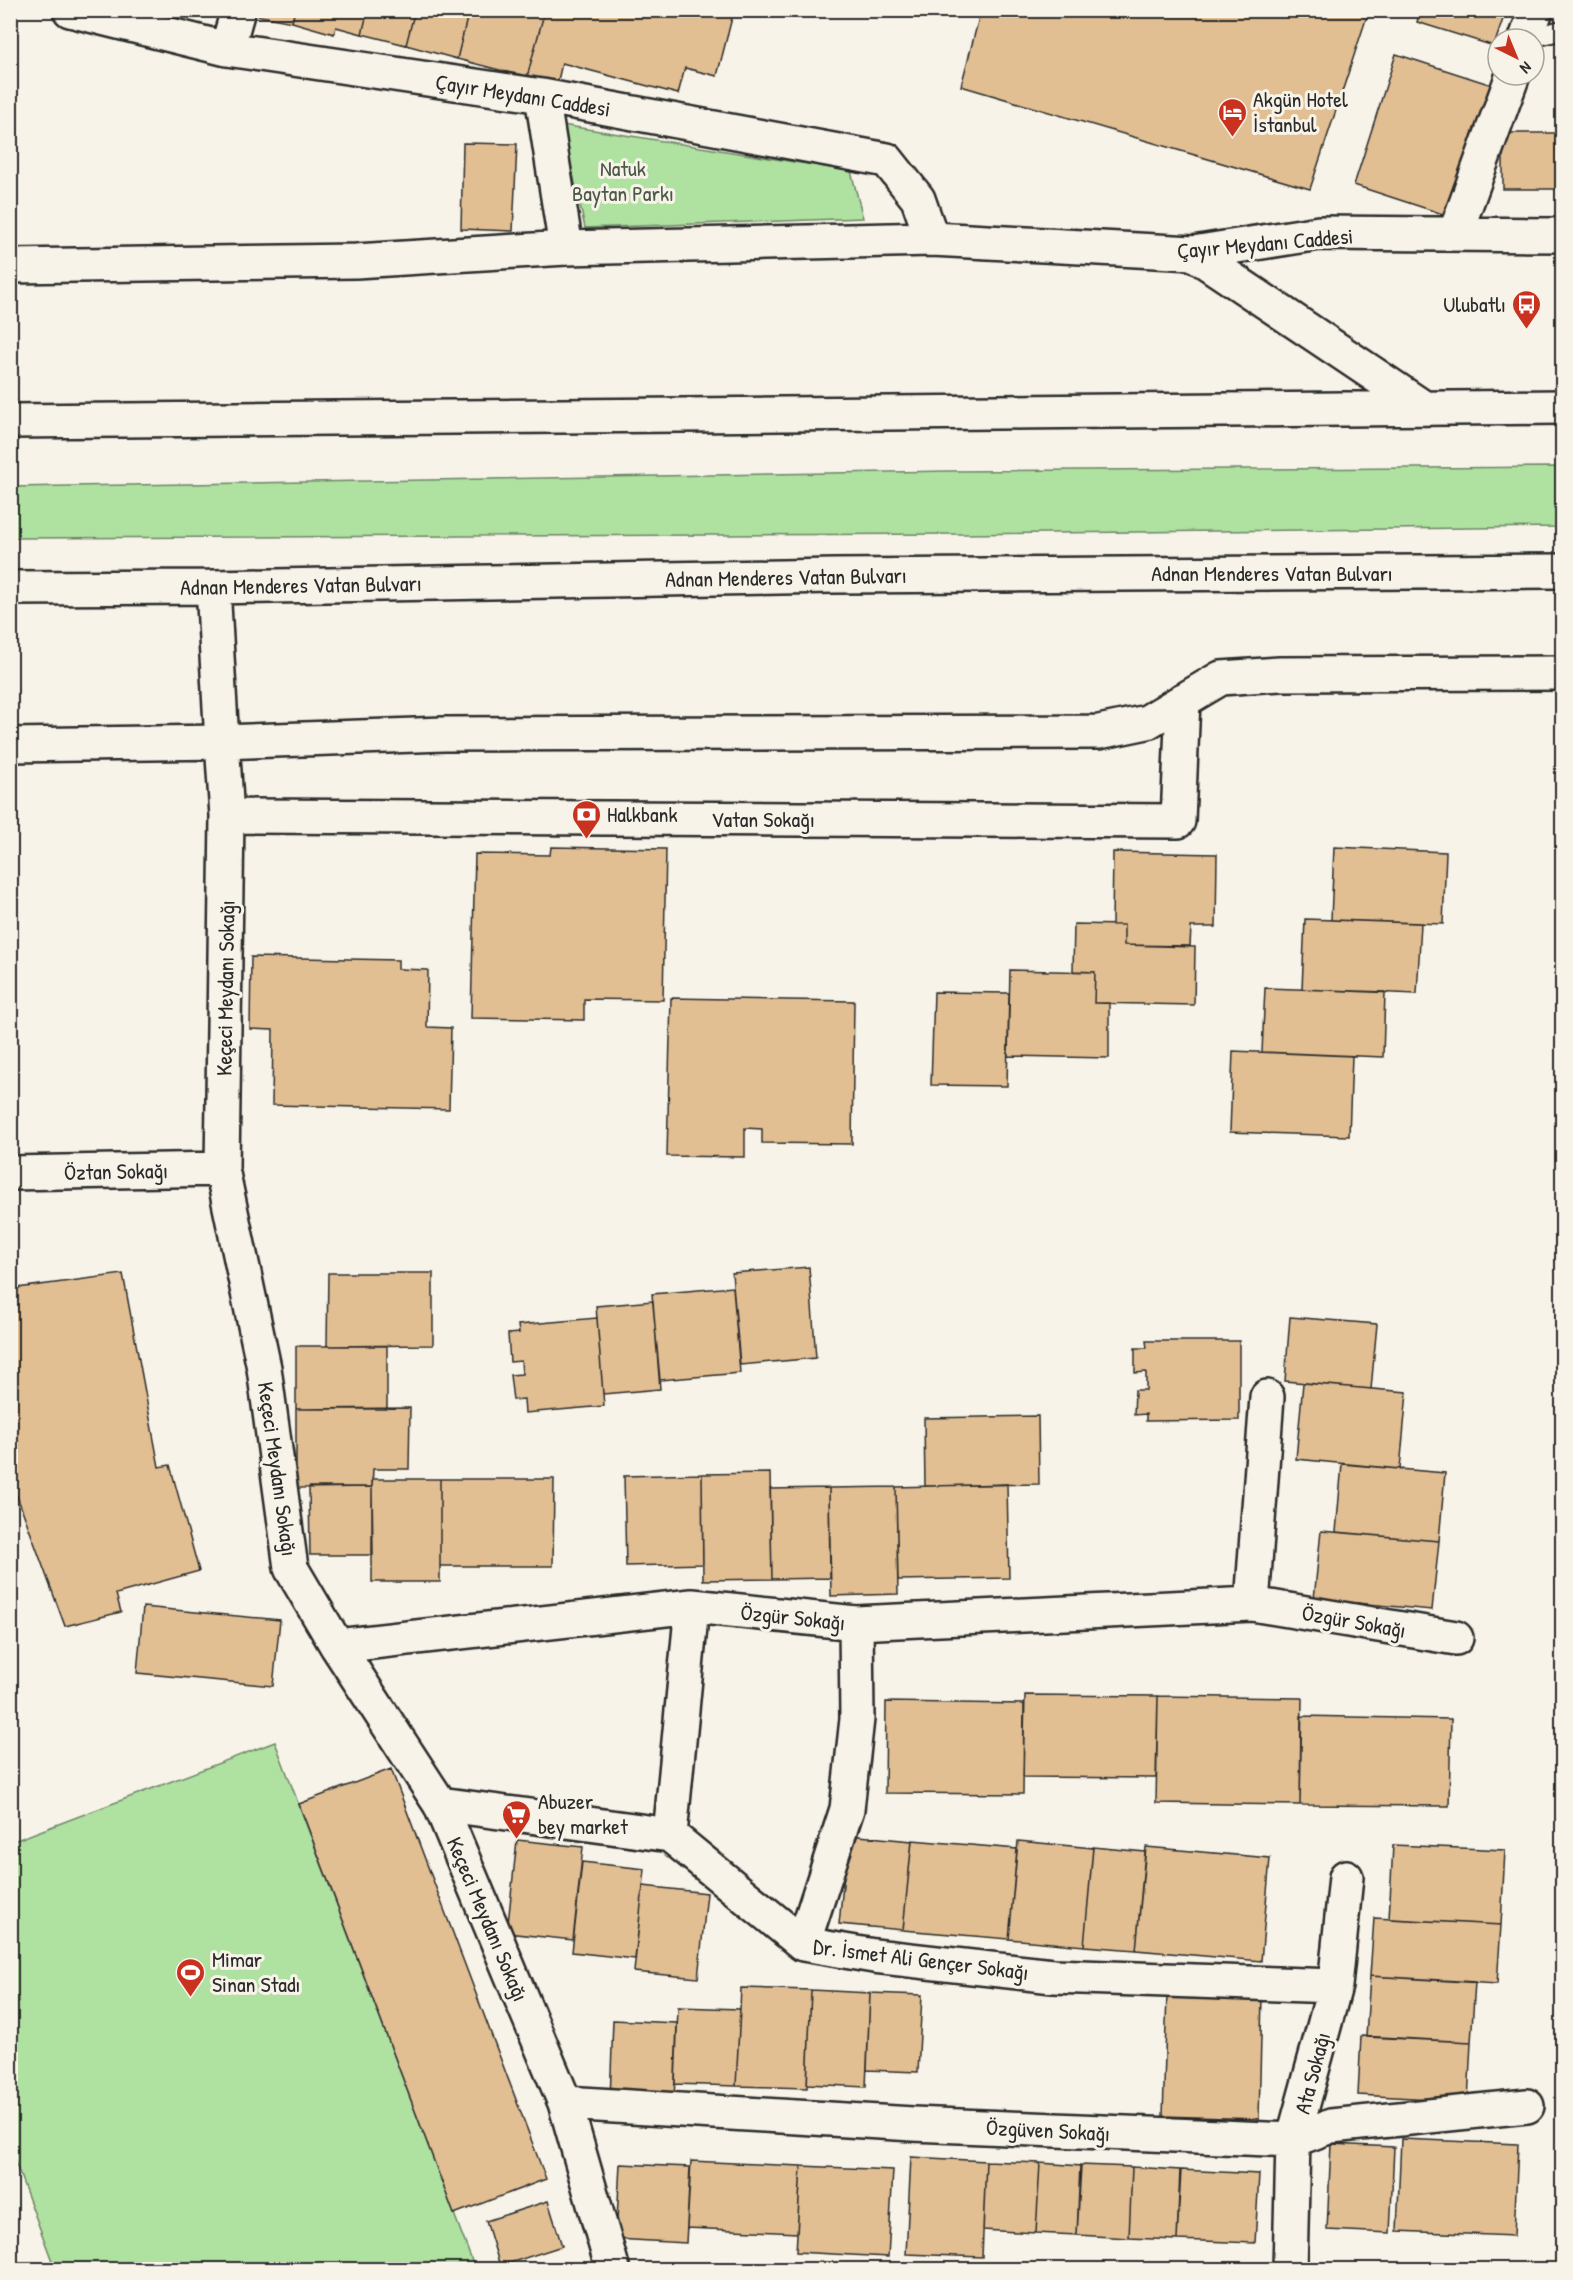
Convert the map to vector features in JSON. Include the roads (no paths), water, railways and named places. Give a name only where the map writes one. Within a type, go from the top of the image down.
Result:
[{"type":"street","name":"Çayır Meydanı Caddesi","points":[[70,10],[227,49],[542,96],[887,160],[918,199],[932,239]]},
{"type":"street","points":[[227,49],[238,10]]},
{"type":"street","points":[[1531,27],[1536,10]]},
{"type":"street","points":[[1455,234],[1509,87]]},
{"type":"street","points":[[542,96],[566,248]]},
{"type":"street","name":"Çayır Meydanı Caddesi","points":[[10,266],[356,261],[566,248],[932,239],[1193,253],[1319,233],[1563,235]]},
{"type":"street","points":[[1193,253],[1424,408]]},
{"type":"street","points":[[10,420],[1563,407]]},
{"type":"street","name":"Adnan Menderes Vatan Bulvarı","points":[[10,588],[213,587],[870,576],[1563,571]]},
{"type":"street","name":"Keçeci Meydanı Sokağı","points":[[213,587],[227,816],[222,1168],[264,1368],[291,1568],[337,1646],[440,1804],[565,2103],[613,2270]]},
{"type":"street","points":[[10,745],[222,742],[444,734],[1099,732],[1147,722],[1221,678],[1280,674],[1563,672]]},
{"type":"street","name":"Vatan Sokağı","points":[[227,816],[1178,821],[1183,700]]},
{"type":"street","name":"Öztan Sokağı","points":[[10,1173],[222,1168]]},
{"type":"street","points":[[1252,1604],[1267,1397]]},
{"type":"street","name":"Özgür Sokağı","points":[[337,1646],[692,1606],[856,1623],[1252,1604],[1456,1638]]},
{"type":"street","points":[[440,1804],[670,1835],[692,1606]]},
{"type":"street","points":[[803,1944],[847,1809],[857,1719],[856,1623]]},
{"type":"street","name":"Dr. İsmet Ali Gençer Sokağı","points":[[670,1835],[803,1944],[874,1956],[1053,1976],[1335,1986]]},
{"type":"street","name":"Ata Sokağı","points":[[1290,2270],[1293,2140],[1335,1986],[1346,1877]]},
{"type":"street","name":"Özgüven Sokağı","points":[[565,2103],[913,2124],[1293,2140],[1331,2126],[1527,2106]]},
{"type":"lane","points":[[1546,34],[1563,30]]},
{"type":"place","name":"Akgün Hotel İstanbul","points":[[1232,138]]},
{"type":"place","name":"Ulubatlı","points":[[1527,330]]},
{"type":"place","name":"Halkbank","points":[[586,840]]},
{"type":"place","name":"Abuzer bey market","points":[[517,1840]]},
{"type":"place","name":"Mimar Sinan Stadı","points":[[191,1998]]},
{"type":"park label","name":"Natuk Baytan Parkı","points":[[623,180]]}]
